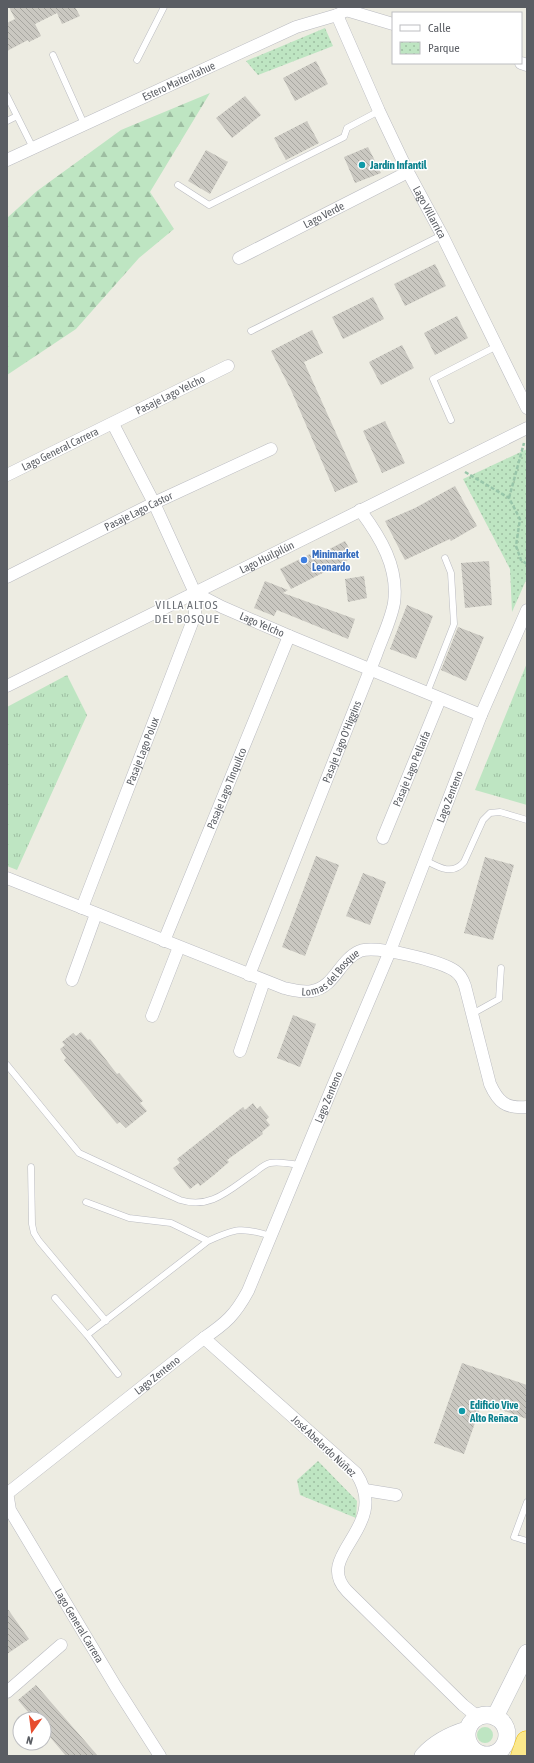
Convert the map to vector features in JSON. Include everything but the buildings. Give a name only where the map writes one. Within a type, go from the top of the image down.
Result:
[{"type":"main road","points":[[495,1717],[527,1653]]},
{"type":"main road","points":[[423,1756],[438,1743],[489,1715],[500,1720],[507,1732],[507,1738],[502,1752]]},
{"type":"main road","points":[[472,1724],[468,1742],[502,1752]]},
{"type":"main road","points":[[427,1756],[452,1750],[502,1752]]},
{"type":"street","points":[[345,11],[392,24]]},
{"type":"street","name":"Lago Villarrica","points":[[345,11],[379,112],[408,172],[442,234],[527,408]]},
{"type":"street","name":"Estero Maitenlahue","points":[[7,160],[296,27],[345,11]]},
{"type":"street","name":"Lago Verde","points":[[239,258],[408,172]]},
{"type":"street","name":"Pasaje Lago Yelcho","points":[[113,424],[228,366]]},
{"type":"street","points":[[113,424],[154,503],[196,593]]},
{"type":"street","name":"Lago General Carrera","points":[[7,475],[113,424]]},
{"type":"street","name":"Lago Huilpilún","points":[[7,686],[452,465],[526,433]]},
{"type":"street","name":"Pasaje Lago Castor","points":[[7,577],[154,503],[271,449]]},
{"type":"street","name":"Pasaje Lago O'Higgins","points":[[249,975],[370,669],[394,604],[394,574],[386,552],[371,525],[360,510]]},
{"type":"street","name":"Lago Yelcho","points":[[196,593],[222,607],[289,636],[482,715]]},
{"type":"street","name":"Pasaje Lago Polux","points":[[82,908],[195,615],[196,593]]},
{"type":"street","name":"Lago Zenteno","points":[[7,1493],[226,1322],[238,1310],[248,1291],[390,951],[482,715],[527,610]]},
{"type":"street","name":"Pasaje Lago Tinquilco","points":[[164,941],[289,636]]},
{"type":"street","name":"Pasaje Lago Pellaifa","points":[[383,838],[440,699]]},
{"type":"street","name":"Lomas del Bosque","points":[[7,878],[284,988],[311,992],[323,988],[330,983],[341,966],[351,956],[361,951],[375,949],[390,951],[455,970],[461,976],[465,986],[490,1084],[495,1096],[503,1103],[511,1107],[527,1107]]},
{"type":"street","points":[[72,980],[96,914]]},
{"type":"street","points":[[152,1016],[179,947]]},
{"type":"street","points":[[240,1051],[264,981]]},
{"type":"street","name":"José Abelardo Núñez","points":[[204,1338],[350,1467],[361,1481],[365,1490]]},
{"type":"street","points":[[396,1495],[365,1490],[365,1513],[340,1559],[337,1570],[340,1581],[347,1591],[457,1700],[472,1724]]},
{"type":"street","name":"Lago General Carrera","points":[[7,1493],[10,1510],[116,1687],[160,1756]]},
{"type":"street","points":[[7,1692],[61,1645]]},
{"type":"lane","points":[[137,60],[164,7]]},
{"type":"lane","points":[[53,55],[84,124]]},
{"type":"lane","points":[[7,96],[33,148]]},
{"type":"lane","points":[[178,185],[209,205],[344,137],[347,128],[379,112]]},
{"type":"lane","points":[[7,121],[17,116]]},
{"type":"lane","points":[[251,331],[442,234]]},
{"type":"lane","points":[[451,420],[433,379],[498,346]]},
{"type":"lane","points":[[427,693],[454,624],[452,573],[445,558]]},
{"type":"lane","points":[[425,860],[444,869],[453,870],[461,866],[483,820],[490,813],[500,812],[527,820]]},
{"type":"lane","points":[[472,1014],[499,999],[501,968]]},
{"type":"lane","points":[[7,1065],[79,1153],[180,1200],[191,1203],[202,1203],[217,1198],[269,1162],[284,1162],[300,1165]]},
{"type":"lane","points":[[30,1167],[32,1224],[34,1232],[39,1242],[106,1321]]},
{"type":"lane","points":[[86,1202],[129,1218],[171,1223],[208,1241]]},
{"type":"lane","points":[[87,1335],[208,1241],[231,1231],[243,1229],[271,1236]]},
{"type":"lane","points":[[55,1298],[118,1374]]},
{"type":"lane","points":[[527,1502],[514,1537],[527,1541]]},
{"type":"path","points":[[509,498],[526,433]]},
{"type":"path","points":[[452,465],[509,498],[520,519],[516,546],[521,560],[527,564]]},
{"type":"green space","points":[[325,28],[333,46],[258,75],[246,61]]},
{"type":"green space","points":[[210,93],[150,192],[174,229],[139,258],[76,329],[7,375],[7,218],[37,191],[121,130]]},
{"type":"green space","points":[[527,449],[527,578],[512,612],[510,569],[463,479]]},
{"type":"green space","points":[[527,663],[527,805],[475,790]]},
{"type":"green space","points":[[67,675],[87,715],[17,870],[7,866],[7,707]]},
{"type":"green space","points":[[318,1461],[357,1501],[356,1518],[300,1495],[297,1480]]},
{"type":"green space","points":[[482,1727],[488,1727],[493,1732],[491,1741],[488,1743],[482,1743],[477,1738],[477,1732]]},
{"type":"place","name":"Jardín Infantil","points":[[362,165]]},
{"type":"place","name":"Minimarket Leonardo","points":[[304,560]]},
{"type":"place","name":"Edificio Vive Alto Reñaca","points":[[462,1411]]},
{"type":"district","name":"VILLA ALTOS DEL BOSQUE","points":[[187,612]]}]
